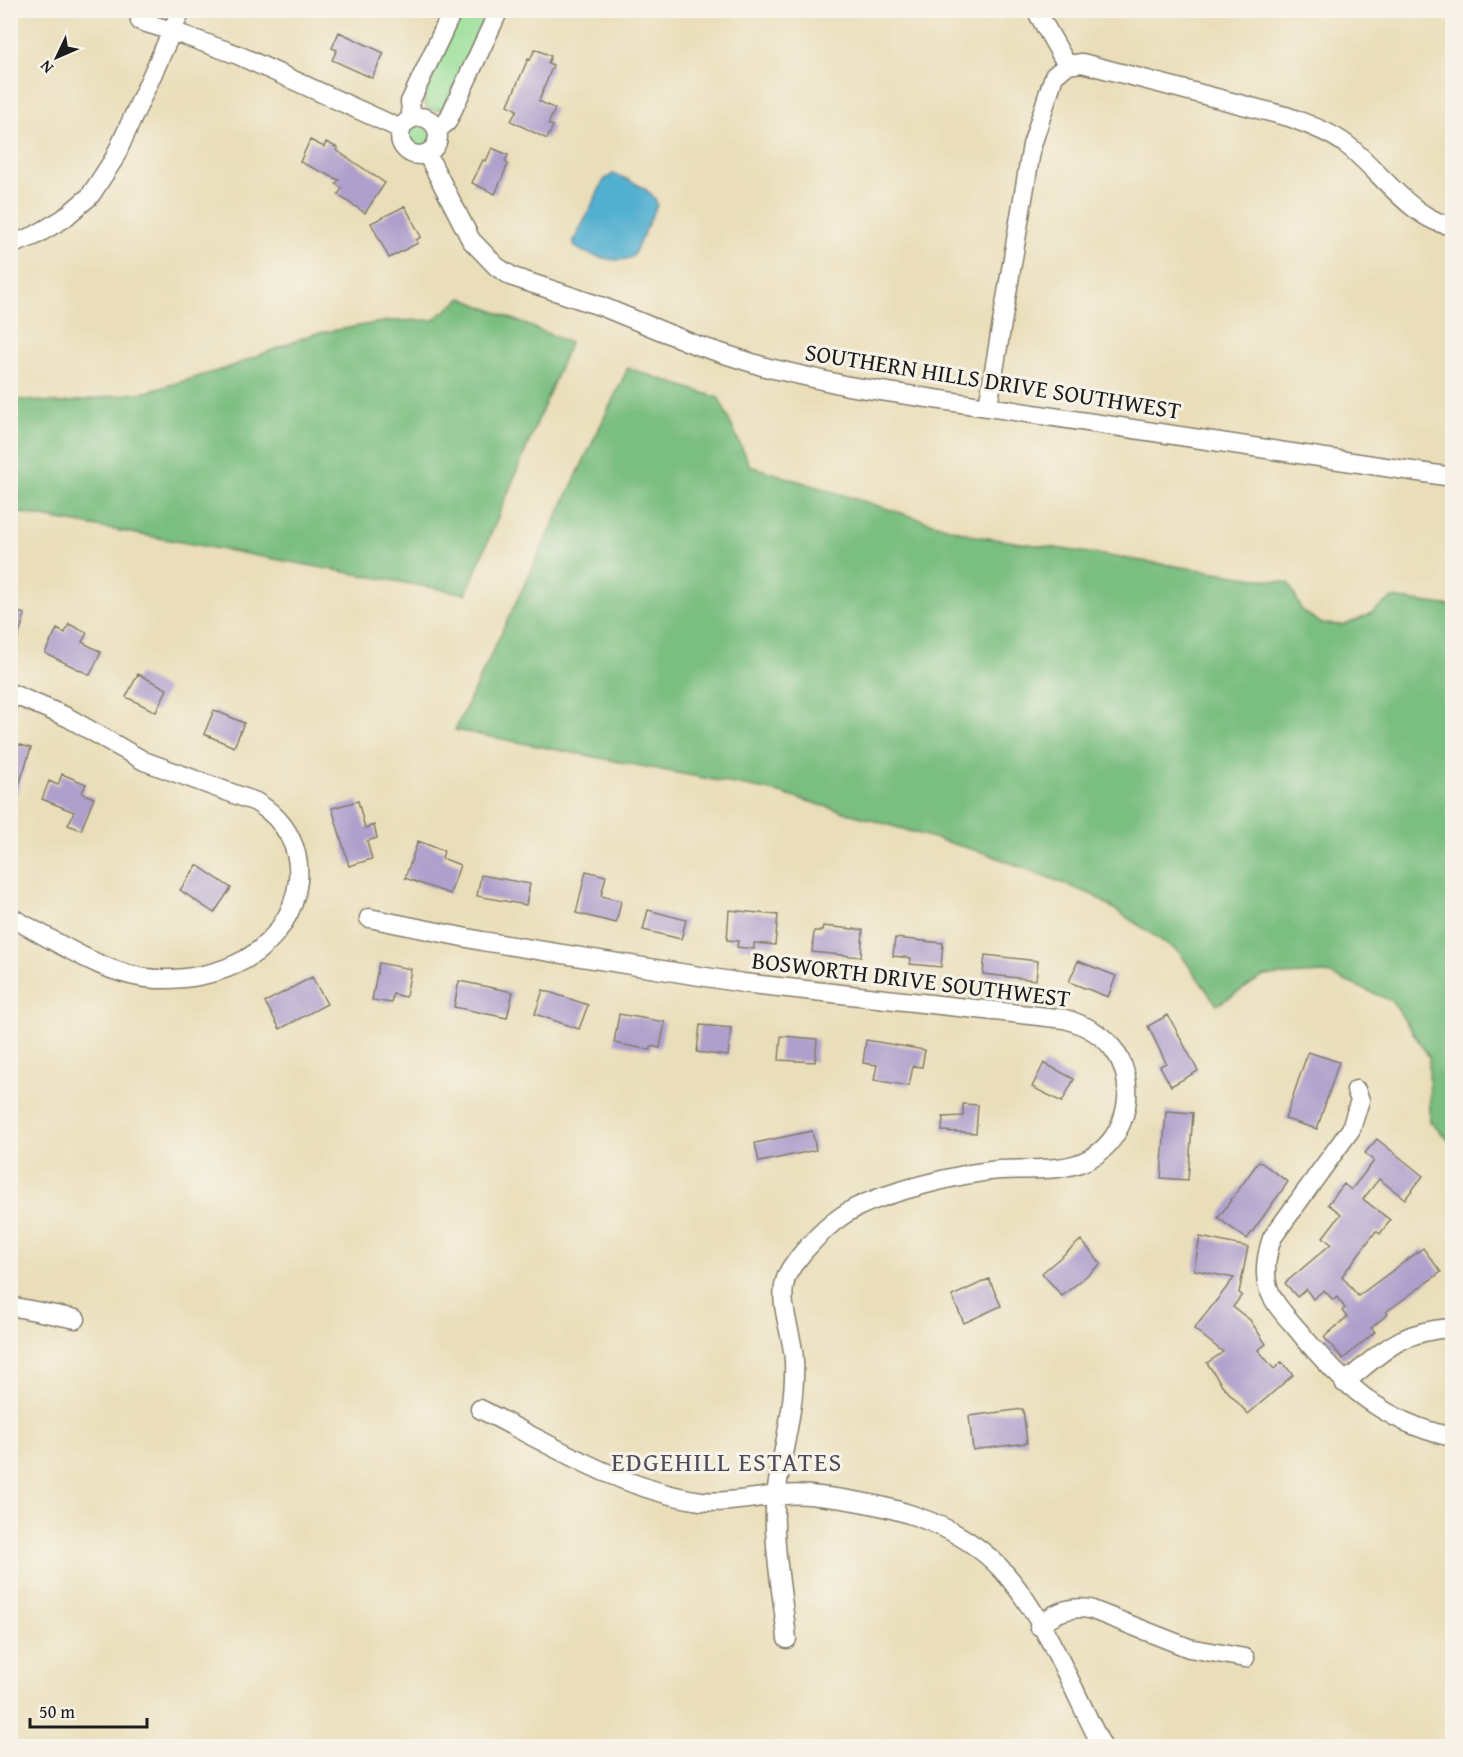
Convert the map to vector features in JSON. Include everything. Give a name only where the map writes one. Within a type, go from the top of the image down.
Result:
[{"type":"street","points":[[10,245],[34,236],[63,219],[90,196],[114,159],[182,10]]},
{"type":"street","points":[[437,129],[436,145],[427,153],[415,155],[405,149],[400,138],[407,124],[410,102],[453,10]]},
{"type":"street","points":[[437,129],[447,122],[499,10]]},
{"type":"street","points":[[1036,10],[1067,65]]},
{"type":"street","points":[[140,21],[238,55],[407,124],[425,119],[437,129]]},
{"type":"street","points":[[988,406],[1032,145],[1054,76],[1067,65],[1082,63],[1289,117],[1315,127],[1347,146],[1432,221],[1452,225]]},
{"type":"street","name":"SOUTHERN HILLS DRIVE SOUTHWEST","points":[[427,153],[471,240],[497,267],[513,277],[603,307],[696,345],[765,367],[848,386],[1452,477]]},
{"type":"street","points":[[10,693],[67,717],[144,761],[256,802],[270,810],[293,839],[299,870],[291,907],[277,931],[247,958],[210,973],[169,978],[137,976],[88,958],[10,917]]},
{"type":"street","name":"BOSWORTH DRIVE SOUTHWEST","points":[[369,918],[482,941],[743,983],[1065,1019],[1080,1023],[1097,1033],[1112,1047],[1126,1079],[1126,1108],[1117,1133],[1091,1158],[1064,1168],[962,1175],[867,1203],[831,1225],[793,1265],[782,1290],[783,1306],[794,1352],[795,1379],[775,1514],[787,1639]]},
{"type":"street","points":[[1356,1090],[1360,1100],[1351,1129],[1277,1230],[1266,1255],[1265,1271],[1275,1303],[1344,1383],[1395,1418],[1452,1437]]},
{"type":"street","points":[[10,1306],[75,1319]]},
{"type":"street","points":[[1344,1383],[1394,1342],[1411,1334],[1452,1328]]},
{"type":"street","points":[[480,1409],[622,1480],[702,1501],[808,1494],[866,1503],[944,1527],[967,1540],[1004,1572],[1020,1593],[1102,1746]]},
{"type":"street","points":[[1039,1626],[1060,1611],[1076,1608],[1090,1609],[1189,1648],[1245,1658]]},
{"type":"green space","points":[[462,11],[489,11],[445,106],[438,110],[429,109],[424,103],[424,94]]},
{"type":"green space","points":[[419,124],[428,127],[431,136],[428,145],[419,148],[410,145],[407,136],[410,127]]},
{"type":"green space","points":[[462,298],[570,343],[466,594],[11,511],[11,399],[62,403],[150,391],[227,368],[313,334],[388,321],[433,320]]},
{"type":"green space","points":[[628,368],[719,398],[750,466],[975,536],[1289,583],[1302,611],[1322,624],[1343,625],[1367,616],[1392,598],[1452,606],[1452,1143],[1430,1122],[1429,1057],[1392,1001],[1326,973],[1264,976],[1217,1005],[1179,952],[1093,895],[988,854],[776,792],[455,730]]},
{"type":"water","points":[[613,174],[646,190],[652,195],[657,205],[633,256],[620,260],[593,255],[574,246],[574,241],[604,180]]},
{"type":"building","points":[[339,32],[384,53],[372,78],[332,60],[337,50],[332,48]]},
{"type":"building","points":[[535,49],[551,56],[548,63],[553,65],[539,101],[555,109],[548,124],[553,126],[547,139],[511,121],[517,110],[508,105],[528,59],[530,60]]},
{"type":"building","points":[[310,140],[324,147],[326,142],[338,148],[336,150],[385,183],[365,213],[338,195],[342,188],[336,184],[339,180],[300,162]]},
{"type":"building","points":[[492,148],[508,155],[505,162],[508,164],[495,194],[472,183],[483,160],[486,161]]},
{"type":"building","points":[[405,206],[421,237],[416,240],[418,243],[389,258],[371,223]]},
{"type":"building","points":[[10,610],[25,614],[14,652],[10,651]]},
{"type":"building","points":[[69,624],[87,633],[82,642],[101,652],[90,675],[45,653],[57,629],[65,633]]},
{"type":"building","points":[[138,674],[167,689],[156,712],[126,697]]},
{"type":"building","points":[[214,710],[244,723],[234,747],[204,734]]},
{"type":"building","points":[[14,743],[31,748],[13,804],[10,804],[10,754]]},
{"type":"building","points":[[62,774],[86,784],[82,793],[94,798],[81,830],[68,825],[74,812],[42,799],[49,781],[58,785]]},
{"type":"building","points":[[358,801],[365,828],[374,825],[377,838],[367,841],[372,859],[349,866],[332,808]]},
{"type":"building","points":[[418,841],[444,851],[442,858],[460,865],[450,894],[405,878]]},
{"type":"building","points":[[197,865],[231,888],[214,913],[180,890]]},
{"type":"building","points":[[586,871],[606,876],[601,896],[621,901],[616,923],[576,913]]},
{"type":"building","points":[[481,875],[530,884],[526,905],[477,896]]},
{"type":"building","points":[[648,910],[686,920],[681,939],[643,930]]},
{"type":"building","points":[[729,910],[778,915],[775,945],[754,943],[754,949],[737,947],[738,941],[727,940]]},
{"type":"building","points":[[823,926],[863,930],[861,957],[812,952],[814,931],[822,931]]},
{"type":"building","points":[[895,938],[943,943],[941,967],[910,964],[911,958],[893,956]]},
{"type":"building","points":[[985,955],[1038,961],[1036,980],[983,974]]},
{"type":"building","points":[[1078,961],[1116,976],[1108,997],[1069,982]]},
{"type":"building","points":[[379,963],[411,969],[406,997],[393,994],[391,1003],[372,1000]]},
{"type":"building","points":[[312,977],[327,1004],[280,1029],[265,1002]]},
{"type":"building","points":[[459,981],[513,992],[507,1018],[454,1007]]},
{"type":"building","points":[[543,990],[588,1005],[579,1029],[535,1014]]},
{"type":"building","points":[[619,1014],[665,1022],[660,1048],[651,1046],[651,1050],[614,1043]]},
{"type":"building","points":[[1168,1015],[1198,1071],[1171,1086],[1160,1066],[1166,1063],[1148,1026]]},
{"type":"building","points":[[700,1025],[731,1028],[728,1056],[697,1052]]},
{"type":"building","points":[[781,1036],[817,1039],[815,1062],[779,1060]]},
{"type":"building","points":[[866,1040],[925,1050],[922,1067],[913,1066],[909,1086],[874,1080],[877,1065],[863,1063]]},
{"type":"building","points":[[1308,1052],[1339,1062],[1317,1129],[1285,1119]]},
{"type":"building","points":[[1044,1063],[1074,1079],[1062,1102],[1032,1087]]},
{"type":"building","points":[[963,1104],[978,1105],[976,1133],[942,1131],[943,1117],[963,1116]]},
{"type":"building","points":[[1166,1111],[1193,1113],[1188,1180],[1161,1178]]},
{"type":"building","points":[[812,1131],[816,1150],[759,1162],[755,1143]]},
{"type":"building","points":[[1377,1139],[1423,1176],[1405,1199],[1379,1179],[1363,1199],[1390,1220],[1380,1234],[1376,1231],[1342,1276],[1358,1296],[1423,1248],[1441,1272],[1386,1312],[1388,1314],[1371,1328],[1375,1332],[1343,1359],[1324,1337],[1347,1317],[1342,1311],[1345,1308],[1337,1297],[1333,1300],[1324,1290],[1313,1299],[1306,1289],[1297,1297],[1285,1283],[1331,1244],[1323,1237],[1341,1214],[1328,1204],[1344,1184],[1351,1190],[1374,1161],[1365,1153]]},
{"type":"building","points":[[1259,1161],[1288,1182],[1247,1239],[1218,1218]]},
{"type":"building","points":[[1200,1237],[1248,1247],[1239,1293],[1242,1295],[1233,1307],[1250,1320],[1266,1344],[1258,1350],[1274,1369],[1282,1362],[1293,1375],[1248,1414],[1222,1385],[1207,1363],[1223,1352],[1194,1329],[1234,1278],[1194,1270]]},
{"type":"building","points":[[1081,1240],[1101,1264],[1062,1296],[1042,1273]]},
{"type":"building","points":[[989,1279],[1001,1306],[964,1323],[952,1296]]},
{"type":"building","points":[[1023,1409],[1027,1443],[973,1450],[969,1416]]},
{"type":"district","name":"EDGEHILL ESTATES","points":[[727,1461]]}]
